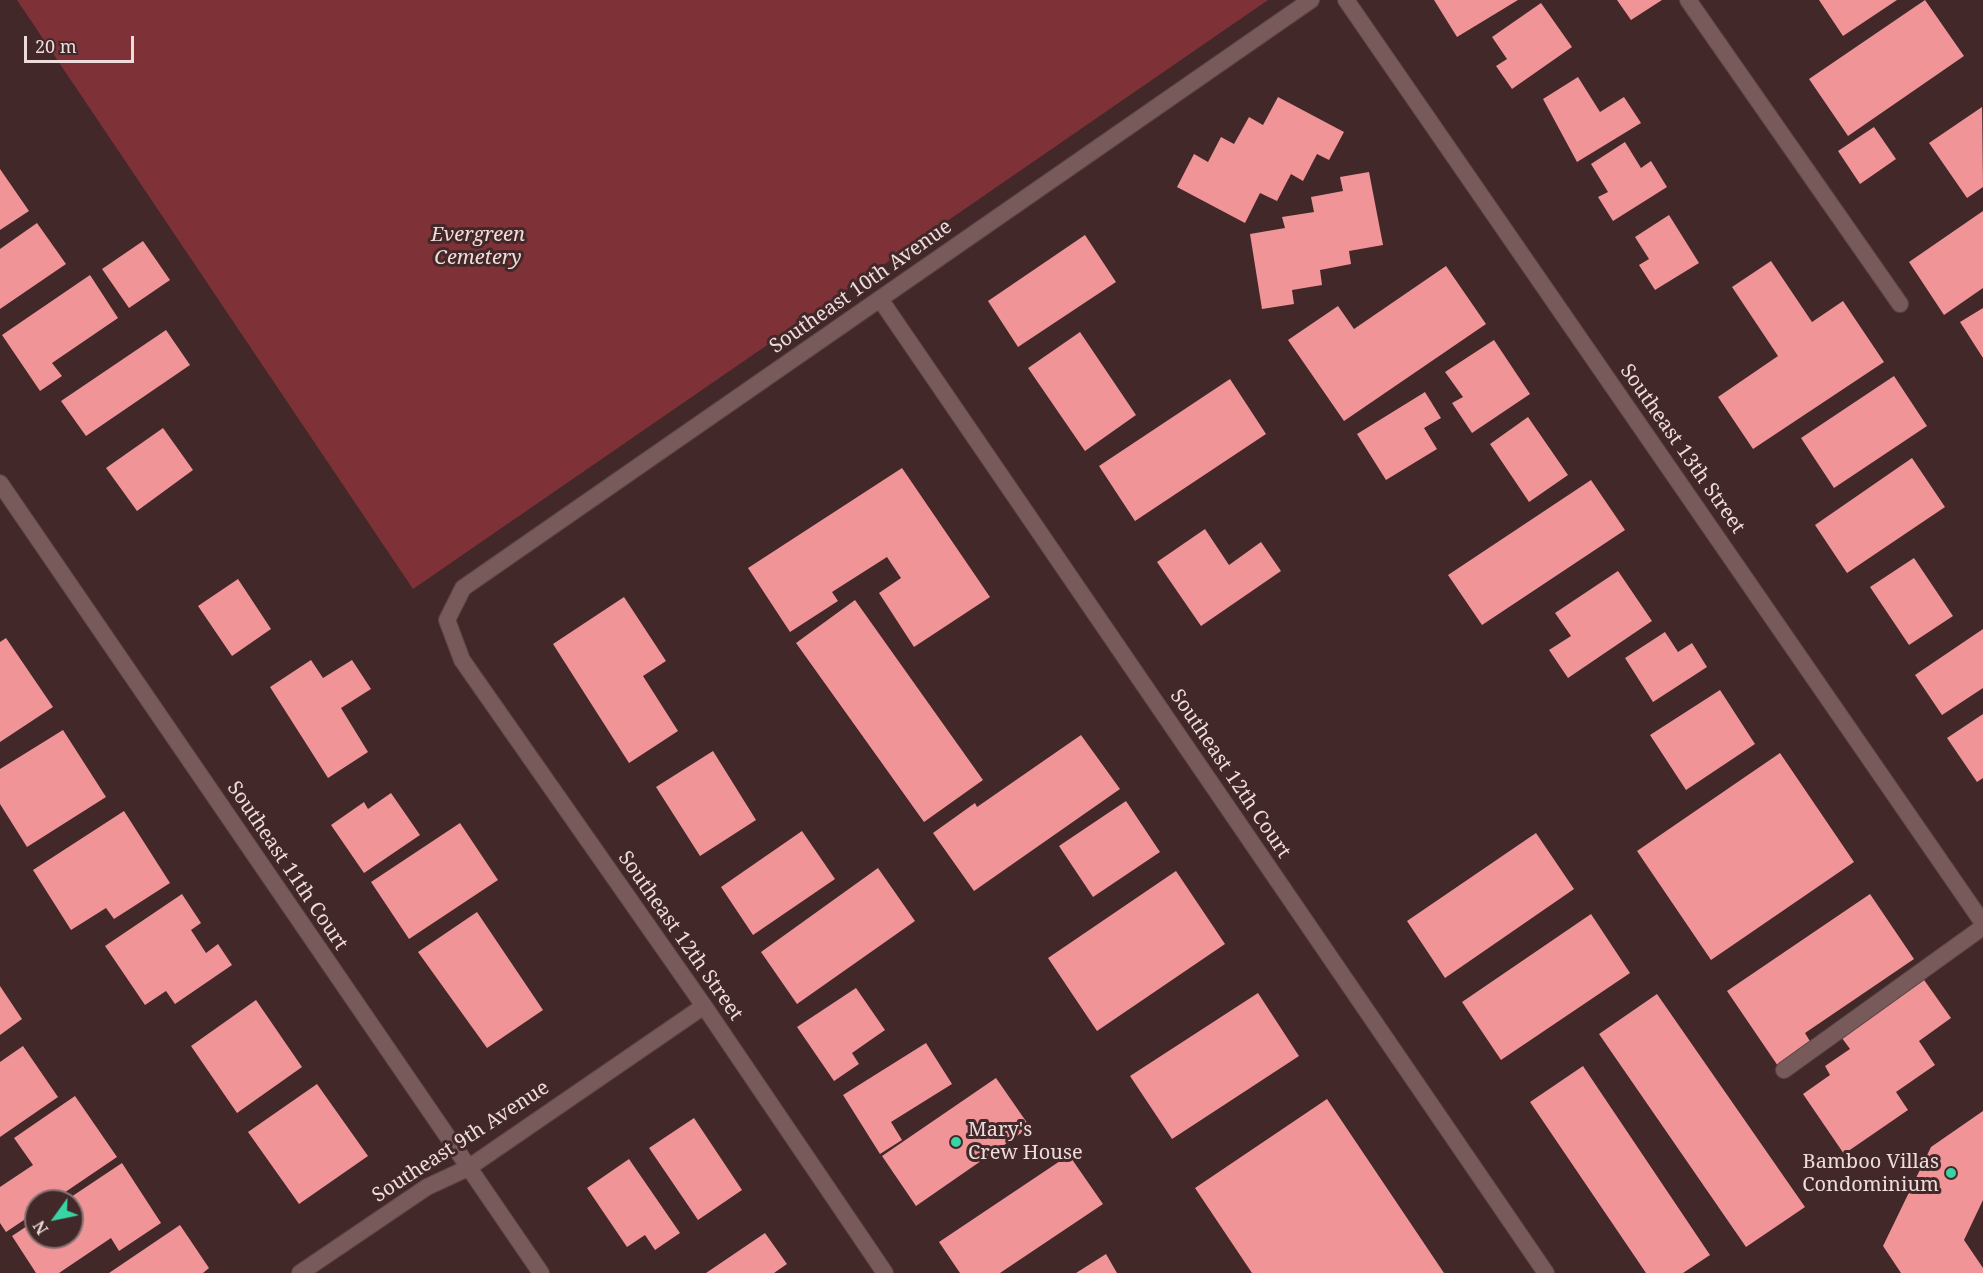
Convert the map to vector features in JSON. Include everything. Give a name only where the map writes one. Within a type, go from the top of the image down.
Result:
[{"type":"street","name":"Southeast 10th Avenue","points":[[447,620],[463,588],[1311,0]]},
{"type":"street","name":"Southeast 13th Street","points":[[1346,0],[1983,925]]},
{"type":"street","points":[[1688,0],[1900,304]]},
{"type":"street","name":"Southeast 12th Court","points":[[880,299],[1546,1273]]},
{"type":"street","name":"Southeast 11th Court","points":[[0,483],[541,1273]]},
{"type":"street","name":"Southeast 12th Street","points":[[447,620],[462,660],[704,1006],[885,1273]]},
{"type":"street","points":[[1784,1070],[1983,925]]},
{"type":"street","name":"Southeast 9th Avenue","points":[[300,1273],[427,1187],[468,1168],[704,1006]]},
{"type":"green space","name":"Evergreen Cemetery","points":[[17,0],[1268,0],[413,589]]},
{"type":"building","points":[[1434,0],[1518,0],[1457,37]]},
{"type":"building","points":[[1617,0],[1662,0],[1631,20]]},
{"type":"building","points":[[1819,0],[1897,0],[1843,36]]},
{"type":"building","points":[[1925,0],[1964,56],[1848,136],[1809,79]]},
{"type":"building","points":[[1541,3],[1572,47],[1512,89],[1496,66],[1507,59],[1492,37]]},
{"type":"building","points":[[1578,77],[1600,112],[1624,97],[1641,123],[1577,162],[1543,99]]},
{"type":"building","points":[[1278,97],[1344,132],[1329,160],[1317,154],[1303,181],[1291,174],[1277,201],[1260,193],[1245,223],[1177,187],[1194,154],[1208,162],[1221,137],[1234,144],[1249,117],[1263,125]]},
{"type":"building","points":[[1982,107],[1983,187],[1967,198],[1929,143]]},
{"type":"building","points":[[1874,127],[1896,159],[1860,184],[1838,151]]},
{"type":"building","points":[[1625,142],[1641,168],[1651,161],[1667,187],[1613,221],[1598,197],[1608,192],[1591,164]]},
{"type":"building","points":[[0,169],[29,211],[0,230]]},
{"type":"building","points":[[1369,172],[1383,245],[1349,251],[1351,264],[1320,270],[1322,285],[1292,290],[1294,304],[1262,309],[1250,234],[1285,228],[1282,217],[1314,212],[1311,197],[1343,191],[1340,177]]},
{"type":"building","points":[[1983,211],[1983,288],[1944,315],[1909,262]]},
{"type":"building","points":[[1669,215],[1699,263],[1655,290],[1639,265],[1649,259],[1635,237]]},
{"type":"building","points":[[37,223],[66,264],[0,309],[0,249]]},
{"type":"building","points":[[1085,235],[1116,282],[1018,347],[988,301]]},
{"type":"building","points":[[143,241],[170,280],[129,308],[102,269]]},
{"type":"building","points":[[1771,261],[1812,322],[1843,301],[1884,362],[1753,449],[1718,397],[1778,356],[1732,287]]},
{"type":"building","points":[[1446,266],[1486,324],[1344,421],[1288,340],[1338,306],[1354,329]]},
{"type":"building","points":[[90,275],[118,318],[52,363],[62,376],[40,391],[2,335]]},
{"type":"building","points":[[1983,308],[1983,358],[1960,322]]},
{"type":"building","points":[[166,330],[190,365],[86,436],[61,401]]},
{"type":"building","points":[[1080,332],[1136,415],[1085,451],[1028,368]]},
{"type":"building","points":[[1494,340],[1530,394],[1472,433],[1452,403],[1463,397],[1445,372]]},
{"type":"building","points":[[1894,376],[1927,426],[1834,488],[1801,438]]},
{"type":"building","points":[[1230,379],[1266,434],[1135,521],[1099,466]]},
{"type":"building","points":[[1425,392],[1441,418],[1424,428],[1437,449],[1386,480],[1357,434]]},
{"type":"building","points":[[1528,417],[1568,475],[1529,502],[1490,444]]},
{"type":"building","points":[[163,428],[193,470],[137,511],[106,468]]},
{"type":"building","points":[[1912,458],[1945,507],[1847,573],[1815,525]]},
{"type":"building","points":[[902,468],[990,597],[914,647],[879,593],[901,578],[887,557],[832,592],[838,601],[790,632],[748,568]]},
{"type":"building","points":[[1591,480],[1625,530],[1482,625],[1448,575]]},
{"type":"building","points":[[1205,529],[1229,565],[1261,542],[1281,571],[1201,626],[1157,562]]},
{"type":"building","points":[[1914,558],[1953,616],[1909,645],[1870,587]]},
{"type":"building","points":[[1618,571],[1652,621],[1568,678],[1549,650],[1571,636],[1555,613]]},
{"type":"building","points":[[238,579],[271,629],[232,656],[198,606]]},
{"type":"building","points":[[624,597],[666,661],[643,676],[678,731],[629,763],[553,644]]},
{"type":"building","points":[[855,600],[983,780],[924,822],[796,643]]},
{"type":"building","points":[[1983,629],[1983,688],[1942,715],[1915,675]]},
{"type":"building","points":[[1665,632],[1678,652],[1692,643],[1707,667],[1653,702],[1625,658]]},
{"type":"building","points":[[6,638],[53,707],[0,742],[0,642]]},
{"type":"building","points":[[311,660],[323,678],[352,660],[371,689],[341,708],[368,752],[328,778],[270,687]]},
{"type":"building","points":[[1720,690],[1755,744],[1686,790],[1650,735]]},
{"type":"building","points":[[1983,714],[1983,778],[1977,782],[1947,738]]},
{"type":"building","points":[[63,730],[106,797],[27,847],[0,804],[0,769]]},
{"type":"building","points":[[1081,735],[1120,789],[974,891],[933,833],[975,803],[977,807]]},
{"type":"building","points":[[713,751],[756,820],[700,856],[656,787]]},
{"type":"building","points":[[1780,753],[1854,862],[1711,960],[1637,851]]},
{"type":"building","points":[[391,793],[420,835],[364,873],[331,825],[364,802],[368,809]]},
{"type":"building","points":[[1126,801],[1160,852],[1093,897],[1059,846]]},
{"type":"building","points":[[124,811],[170,883],[114,919],[106,908],[71,930],[33,870]]},
{"type":"building","points":[[460,823],[498,880],[409,939],[371,882]]},
{"type":"building","points":[[802,831],[835,879],[753,935],[721,887]]},
{"type":"building","points":[[1536,833],[1574,889],[1445,978],[1407,921]]},
{"type":"building","points":[[878,868],[915,921],[797,1004],[761,952]]},
{"type":"building","points":[[1176,871],[1225,944],[1097,1031],[1048,958]]},
{"type":"building","points":[[182,894],[201,923],[191,930],[206,953],[218,944],[232,965],[175,1004],[166,991],[145,1005],[105,946]]},
{"type":"building","points":[[1870,894],[1914,959],[1805,1033],[1811,1043],[1778,1066],[1727,991]]},
{"type":"building","points":[[477,912],[543,1010],[487,1048],[418,952]]},
{"type":"building","points":[[1591,914],[1630,973],[1501,1060],[1462,1002]]},
{"type":"building","points":[[1922,977],[1951,1018],[1919,1041],[1935,1065],[1896,1092],[1908,1110],[1844,1154],[1803,1094],[1830,1075],[1825,1066],[1850,1049],[1839,1034]]},
{"type":"building","points":[[0,986],[22,1019],[0,1035]]},
{"type":"building","points":[[856,988],[885,1030],[852,1053],[859,1064],[834,1081],[797,1027]]},
{"type":"building","points":[[1258,993],[1299,1056],[1172,1139],[1130,1076]]},
{"type":"building","points":[[1657,994],[1805,1207],[1746,1247],[1599,1034]]},
{"type":"building","points":[[256,1000],[302,1067],[237,1113],[191,1046]]},
{"type":"building","points":[[926,1043],[952,1084],[891,1122],[902,1140],[880,1154],[843,1095]]},
{"type":"building","points":[[23,1046],[58,1097],[0,1137],[0,1062]]},
{"type":"building","points":[[1583,1066],[1710,1255],[1683,1273],[1646,1273],[1530,1102]]},
{"type":"building","name":"Mary's Crew House","points":[[996,1078],[1030,1127],[916,1206],[882,1156]]},
{"type":"building","points":[[317,1084],[368,1156],[299,1204],[248,1132]]},
{"type":"building","points":[[75,1096],[117,1157],[70,1189],[24,1189],[24,1220],[6,1232],[0,1223],[0,1187],[33,1165],[14,1138]]},
{"type":"building","points":[[1327,1099],[1444,1273],[1252,1273],[1195,1188]]},
{"type":"building","name":"Bamboo Villas Condominium","points":[[1983,1111],[1983,1200],[1964,1240],[1983,1268],[1983,1273],[1901,1273],[1883,1246],[1931,1147]]},
{"type":"building","points":[[694,1118],[742,1190],[698,1220],[649,1148]]},
{"type":"building","points":[[1069,1155],[1103,1204],[1000,1273],[960,1273],[939,1242]]},
{"type":"building","points":[[629,1159],[680,1233],[655,1250],[645,1235],[627,1247],[587,1188]]},
{"type":"building","points":[[122,1163],[161,1223],[119,1251],[111,1238],[59,1273],[36,1273],[12,1236],[24,1228],[24,1249],[84,1249],[83,1189]]},
{"type":"building","points":[[180,1225],[209,1268],[203,1273],[109,1273]]},
{"type":"building","points":[[765,1233],[787,1264],[774,1273],[706,1273]]},
{"type":"building","points":[[1106,1254],[1117,1273],[1076,1273]]},
{"type":"place","name":"Mary's Crew House","points":[[956,1142]]},
{"type":"place","name":"Bamboo Villas Condominium","points":[[1951,1173]]}]
